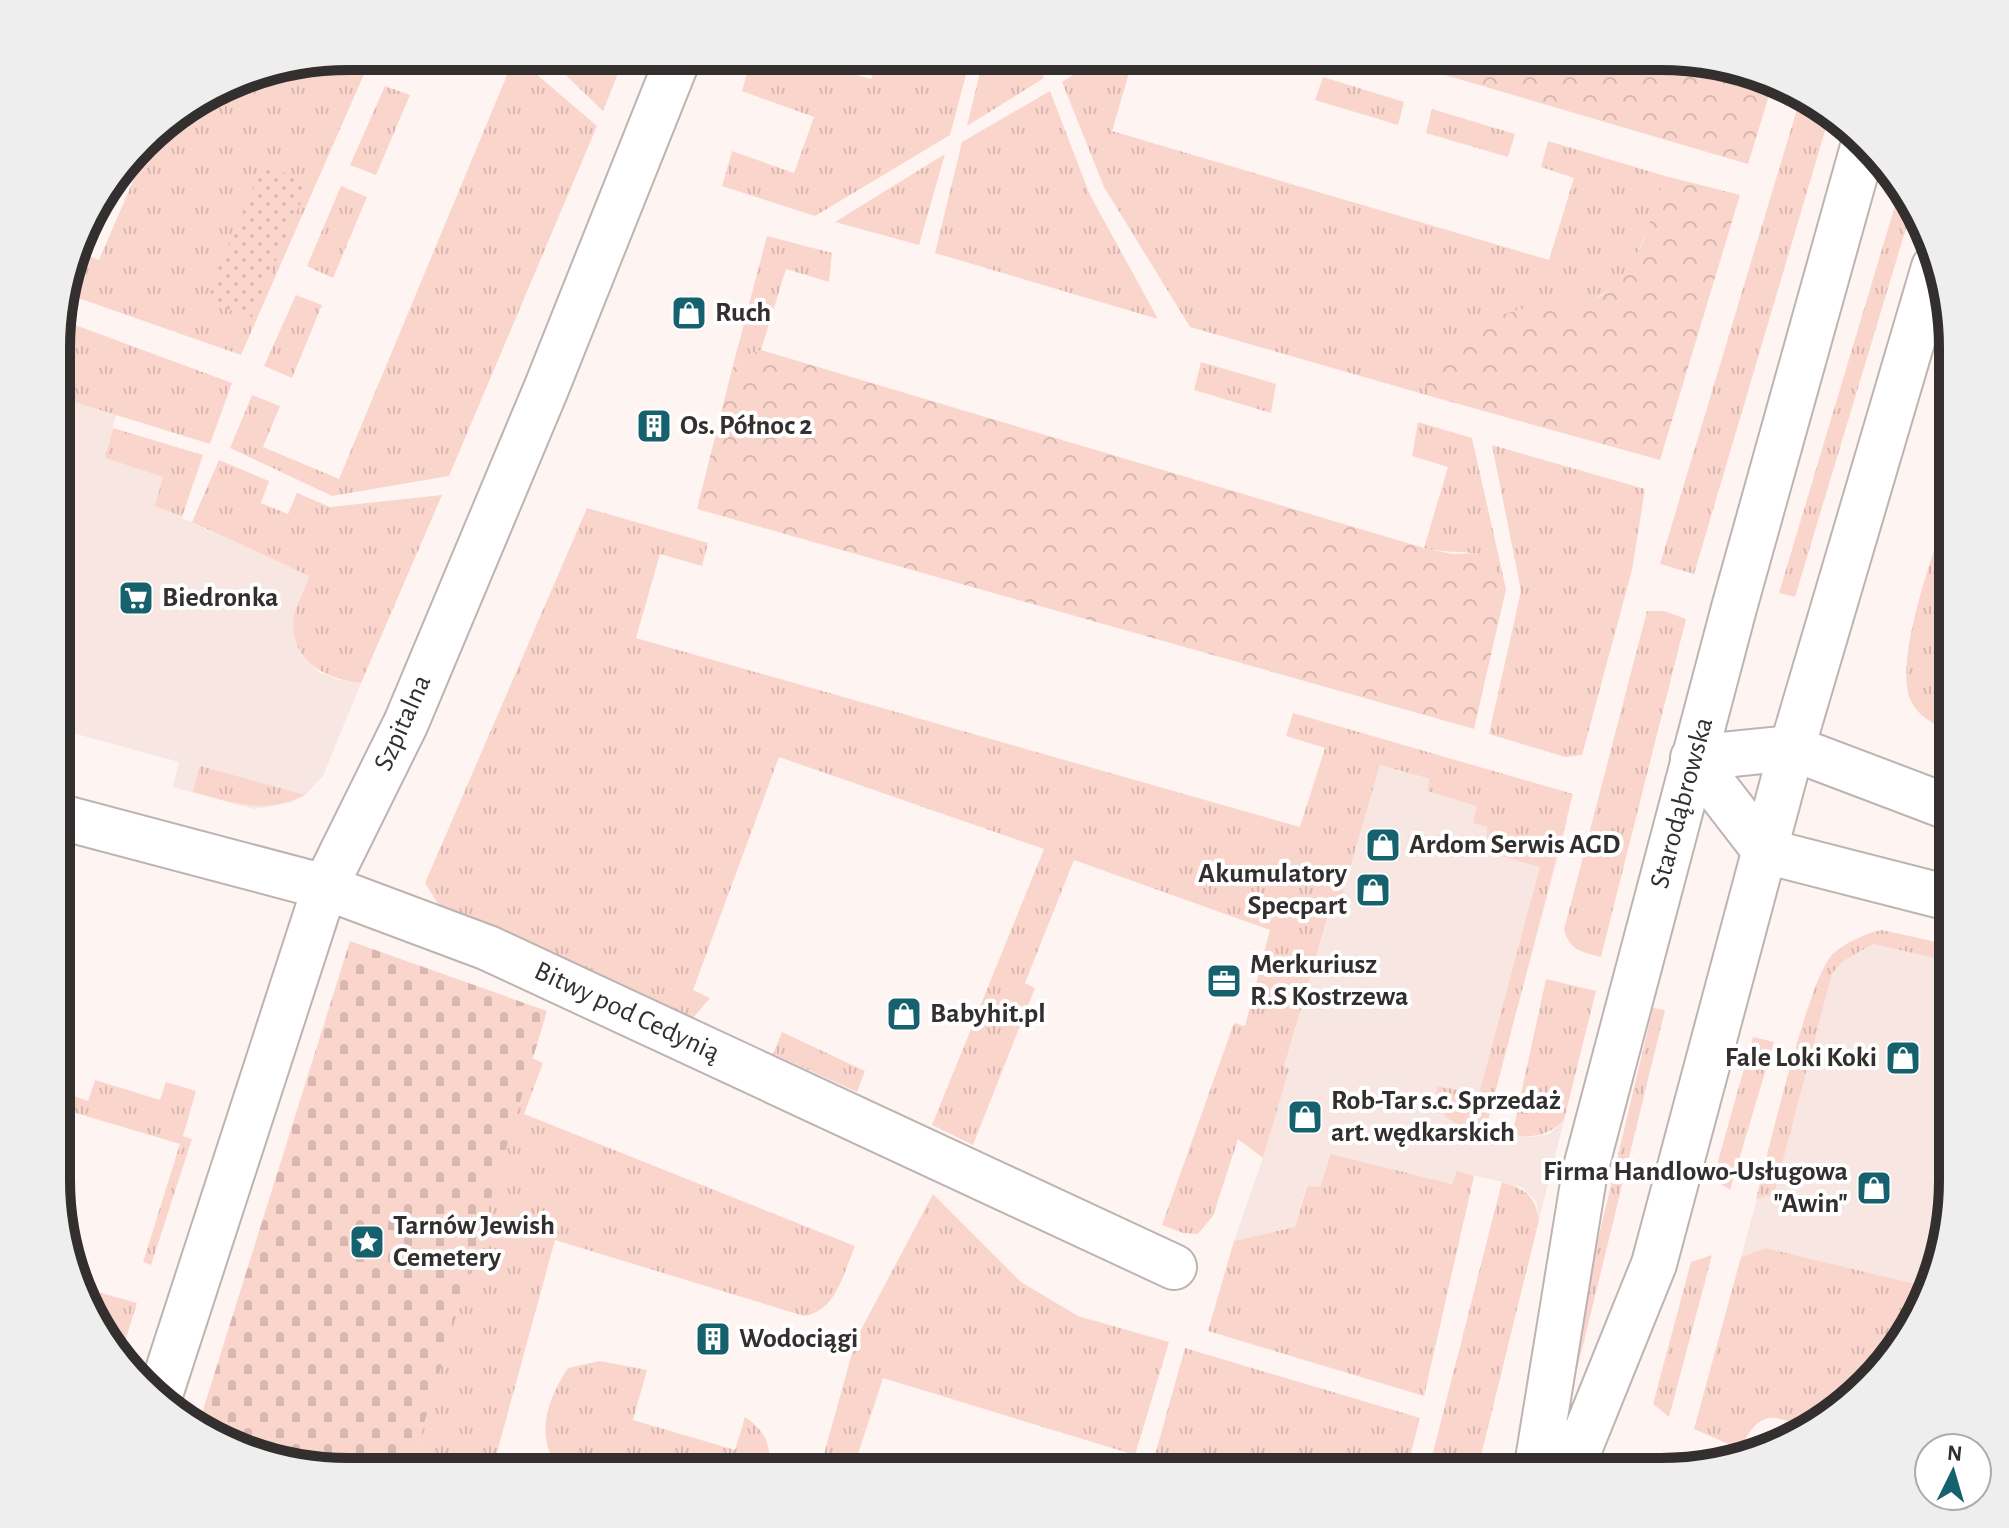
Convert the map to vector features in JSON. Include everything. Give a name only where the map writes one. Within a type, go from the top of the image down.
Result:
[{"type":"street","name":"Szpitalna","points":[[163,1387],[325,887],[406,723],[546,389],[673,71]]},
{"type":"street","name":"Starodąbrowska","points":[[1538,1458],[1585,1171],[1693,758],[1861,156]]},
{"type":"street","points":[[1576,1458],[1654,1264],[1792,748],[1931,279]]},
{"type":"street","points":[[1693,758],[1792,748],[1938,803]]},
{"type":"street","points":[[1693,758],[1765,851],[1938,895]]},
{"type":"street","name":"Bitwy pod Cedynią","points":[[71,820],[325,887],[488,948],[1174,1267]]},
{"type":"shaded area","points":[[70,401],[116,415],[105,458],[163,477],[156,506],[309,576],[298,605],[295,640],[302,656],[319,672],[339,680],[361,683],[323,776],[305,795],[289,803],[254,809],[173,787],[179,762],[70,732]]},
{"type":"shaded area","points":[[1380,765],[1568,818],[1485,1131],[1531,1137],[1549,1134],[1564,1120],[1539,1220],[1536,1201],[1523,1188],[1458,1172],[1452,1184],[1332,1154],[1320,1188],[1306,1186],[1295,1227],[1234,1241],[1263,1158],[1288,1069],[1284,1068],[1333,902],[1339,904]]},
{"type":"shaded area","points":[[1882,930],[1938,943],[1937,1217],[1919,1285],[1765,1248],[1741,1257],[1815,986],[1833,953],[1871,932]]},
{"type":"green space","points":[[365,71],[241,355],[74,297],[86,255],[99,260],[141,163],[193,117],[241,91],[293,75]]},
{"type":"green space","points":[[509,71],[533,71],[597,126],[449,476],[332,496],[230,448],[252,395],[280,406],[263,447],[339,479]]},
{"type":"green space","points":[[562,71],[619,71],[603,111]]},
{"type":"green space","points":[[748,71],[842,71],[871,79],[874,71],[967,71],[950,135],[815,216],[722,186],[732,151],[794,173],[814,117],[742,91]]},
{"type":"green space","points":[[980,71],[1041,71],[1044,78],[967,126]]},
{"type":"green space","points":[[1079,71],[1130,71],[1112,131],[1549,260],[1574,178],[1541,167],[1548,141],[1665,176],[1649,227],[1634,260],[1614,286],[1585,306],[1529,307],[1423,377],[1430,396],[1190,327],[1104,187],[1062,82]]},
{"type":"green space","points":[[1431,71],[1680,71],[1733,79],[1770,92],[1748,164]]},
{"type":"green space","points":[[1323,77],[1404,102],[1398,125],[1315,100]]},
{"type":"green space","points":[[385,86],[410,95],[376,175],[350,165]]},
{"type":"green space","points":[[1050,91],[1090,195],[1158,319],[935,253],[962,142]]},
{"type":"green space","points":[[1798,107],[1827,125],[1694,574],[1660,564]]},
{"type":"green space","points":[[1432,109],[1515,134],[1508,157],[1426,133]]},
{"type":"green space","points":[[945,154],[919,245],[835,222]]},
{"type":"green space","points":[[263,164],[309,183],[251,319],[205,299]]},
{"type":"green space","points":[[1665,176],[1740,195],[1660,460],[1430,396],[1423,377],[1424,366],[1470,330],[1496,317],[1525,308],[1583,303],[1606,292],[1638,252]]},
{"type":"green space","points":[[341,186],[367,197],[333,278],[307,266]]},
{"type":"green space","points":[[1896,201],[1908,221],[1795,597],[1779,593]]},
{"type":"green space","points":[[767,236],[832,253],[829,282],[786,269],[761,350],[747,355],[732,369]]},
{"type":"green space","points":[[296,295],[322,305],[292,378],[264,366]]},
{"type":"green space","points":[[71,324],[232,383],[210,444],[70,401]]},
{"type":"green space","points":[[761,350],[1424,548],[1452,554],[1478,553],[1493,562],[1506,589],[1474,729],[697,509],[732,369],[747,355]]},
{"type":"green space","points":[[1201,362],[1276,384],[1271,413],[1194,390]]},
{"type":"green space","points":[[1418,422],[1472,438],[1506,589],[1498,573],[1482,557],[1424,548],[1448,467],[1412,456]]},
{"type":"green space","points":[[113,428],[203,455],[182,517],[155,506],[163,477],[105,458]]},
{"type":"green space","points":[[1492,445],[1645,489],[1632,570],[1582,755],[1565,757],[1489,734],[1521,591]]},
{"type":"green space","points":[[219,460],[269,481],[261,503],[288,514],[297,493],[330,507],[442,495],[361,683],[322,672],[303,656],[297,645],[294,617],[309,576],[192,522]]},
{"type":"green space","points":[[587,508],[708,543],[702,566],[660,554],[636,638],[1300,827],[1325,748],[1286,736],[1293,713],[1573,794],[1485,1131],[1450,1120],[1435,1103],[1437,1086],[1479,1094],[1540,867],[1487,852],[1487,827],[1473,823],[1477,806],[1427,791],[1430,779],[1380,765],[1339,905],[1332,903],[1284,1067],[1289,1069],[1263,1158],[1238,1139],[1213,1216],[1198,1234],[1183,1233],[1162,1225],[1234,1023],[1245,1026],[1270,930],[1074,860],[1025,983],[1035,988],[973,1145],[932,1125],[1044,849],[779,757],[693,990],[710,998],[692,1019],[440,907],[425,883]]},
{"type":"green space","points":[[1939,537],[1939,726],[1917,710],[1910,699],[1906,679],[1912,627]]},
{"type":"green space","points":[[1647,611],[1664,611],[1686,619],[1601,957],[1577,949],[1564,930]]},
{"type":"green space","points":[[200,766],[305,795],[263,806],[193,792]]},
{"type":"green space","points":[[1882,930],[1938,943],[1938,959],[1873,944],[1843,961],[1832,973],[1774,1194],[1756,1199],[1812,995],[1833,954],[1863,936]]},
{"type":"green space","name":"Tarnów Jewish Cemetery","points":[[350,941],[547,1011],[414,1457],[311,1456],[276,1449],[241,1437],[201,1416]]},
{"type":"green space","points":[[1546,979],[1596,991],[1564,1120],[1540,1135],[1512,1135]]},
{"type":"green space","points":[[1653,1008],[1665,1010],[1554,1458],[1568,1366]]},
{"type":"green space","points":[[782,1032],[865,1071],[857,1092],[773,1054]]},
{"type":"green space","points":[[1753,1037],[1774,1042],[1730,1190],[1718,1182],[1718,1161]]},
{"type":"green space","points":[[532,1058],[543,1063],[524,1114],[855,1246],[831,1299],[815,1312],[804,1316],[555,1240],[496,1457],[414,1457]]},
{"type":"green space","points":[[95,1080],[160,1100],[166,1082],[196,1091],[183,1136],[192,1139],[151,1265],[143,1262],[180,1144],[71,1112],[71,1095],[88,1101]]},
{"type":"green space","points":[[1331,1154],[1452,1184],[1457,1171],[1474,1176],[1424,1396],[1208,1331],[1234,1241],[1295,1227],[1307,1186],[1320,1187]]},
{"type":"green space","points":[[1502,1182],[1532,1199],[1539,1220],[1480,1458],[1432,1458]]},
{"type":"green space","points":[[933,1194],[1021,1282],[1078,1316],[1169,1342],[1135,1455],[883,1378],[857,1457],[823,1457],[856,1339]]},
{"type":"green space","points":[[1765,1248],[1919,1285],[1902,1319],[1858,1377],[1830,1401],[1794,1424],[1775,1418],[1760,1421],[1742,1446],[1737,1448],[1694,1429],[1741,1257]]},
{"type":"green space","points":[[1712,1255],[1669,1417],[1653,1404],[1691,1262]]},
{"type":"green space","points":[[93,1291],[137,1303],[124,1345]]},
{"type":"green space","points":[[1185,1348],[1420,1418],[1410,1458],[1154,1458]]},
{"type":"green space","points":[[600,1361],[647,1370],[633,1420],[735,1450],[745,1417],[763,1434],[769,1457],[552,1457],[545,1433],[546,1420],[554,1393],[568,1368]]},
{"type":"place","name":"Ruch","points":[[689,313]]},
{"type":"place","name":"Os. Północ 2","points":[[654,426]]},
{"type":"place","name":"Biedronka","points":[[136,598]]},
{"type":"place","name":"Ardom Serwis AGD","points":[[1383,845]]},
{"type":"place","name":"Akumulatory Specpart","points":[[1373,890]]},
{"type":"place","name":"Merkuriusz R.S Kostrzewa","points":[[1224,981]]},
{"type":"place","name":"Babyhit.pl","points":[[904,1014]]},
{"type":"place","name":"Fale Loki Koki","points":[[1903,1058]]},
{"type":"place","name":"Rob-Tar s.c. Sprzedaż art. wędkarskich","points":[[1305,1117]]},
{"type":"place","name":"Firma Handlowo-Usługowa \"Awin\"","points":[[1874,1188]]},
{"type":"place","name":"Tarnów Jewish Cemetery","points":[[367,1242]]},
{"type":"place","name":"Wodociągi","points":[[713,1339]]}]
